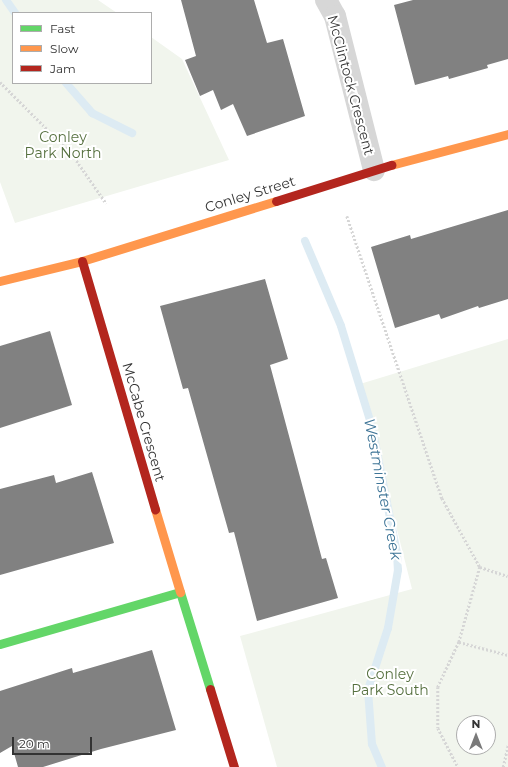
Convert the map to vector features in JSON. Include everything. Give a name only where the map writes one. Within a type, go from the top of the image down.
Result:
[{"type":"street","name":"McClintock Crescent","points":[[326,0],[335,16],[374,170]]},
{"type":"street","name":"Conley Street","points":[[0,281],[82,260],[374,170],[508,134]]},
{"type":"street","name":"McCabe Crescent","points":[[82,260],[180,592],[234,767]]},
{"type":"street","points":[[0,644],[180,592]]},
{"type":"path","points":[[0,82],[72,154],[106,203]]},
{"type":"path","points":[[347,216],[442,498],[480,567],[508,576]]},
{"type":"path","points":[[458,767],[438,728],[438,687],[458,642],[480,567]]},
{"type":"path","points":[[458,642],[508,655]]},
{"type":"path","points":[[503,767],[508,745]]},
{"type":"green space","name":"Conley Park North","points":[[0,0],[98,0],[116,12],[12,12],[12,84],[152,84],[152,38],[182,59],[229,160],[15,223],[0,182]]},
{"type":"green space","name":"Conley Park South","points":[[508,339],[508,767],[277,767],[240,636],[412,589],[360,384]]},
{"type":"building","points":[[181,0],[254,0],[267,43],[283,39],[305,116],[247,136],[233,104],[221,110],[213,90],[200,96],[185,60],[196,56]]},
{"type":"building","points":[[413,0],[508,0],[508,59],[487,65],[488,68],[449,79],[448,76],[415,85],[394,5]]},
{"type":"building","points":[[508,210],[508,299],[479,308],[478,306],[441,319],[439,314],[395,328],[371,247],[410,235],[411,239]]},
{"type":"building","points":[[265,279],[288,359],[270,365],[322,559],[326,558],[338,598],[257,621],[234,532],[229,533],[188,388],[183,389],[160,306]]},
{"type":"building","points":[[50,331],[72,405],[0,428],[0,346]]},
{"type":"building","points":[[92,472],[114,543],[0,575],[0,489],[54,475],[56,483]]},
{"type":"building","points":[[152,650],[176,730],[101,749],[43,767],[18,767],[12,746],[0,753],[0,691],[72,668],[73,673]]},
{"type":"waterway","name":"Westminster Creek","points":[[6,0],[14,12]]},
{"type":"waterway","name":"Westminster Creek","points":[[67,84],[92,113],[132,133]]},
{"type":"waterway","name":"Westminster Creek","points":[[305,241],[341,326],[372,427],[397,553],[398,570],[388,628],[368,690],[372,744],[382,767]]},
{"type":"traffic: fast","points":[[0,644],[180,592],[210,689]]},
{"type":"traffic: slow","points":[[391,165],[508,134]]},
{"type":"traffic: slow","points":[[0,281],[82,261],[276,201]]},
{"type":"traffic: slow","points":[[155,509],[180,592]]},
{"type":"traffic: jam","points":[[276,201],[391,165]]},
{"type":"traffic: jam","points":[[82,261],[155,509]]},
{"type":"traffic: jam","points":[[210,689],[234,767]]}]
